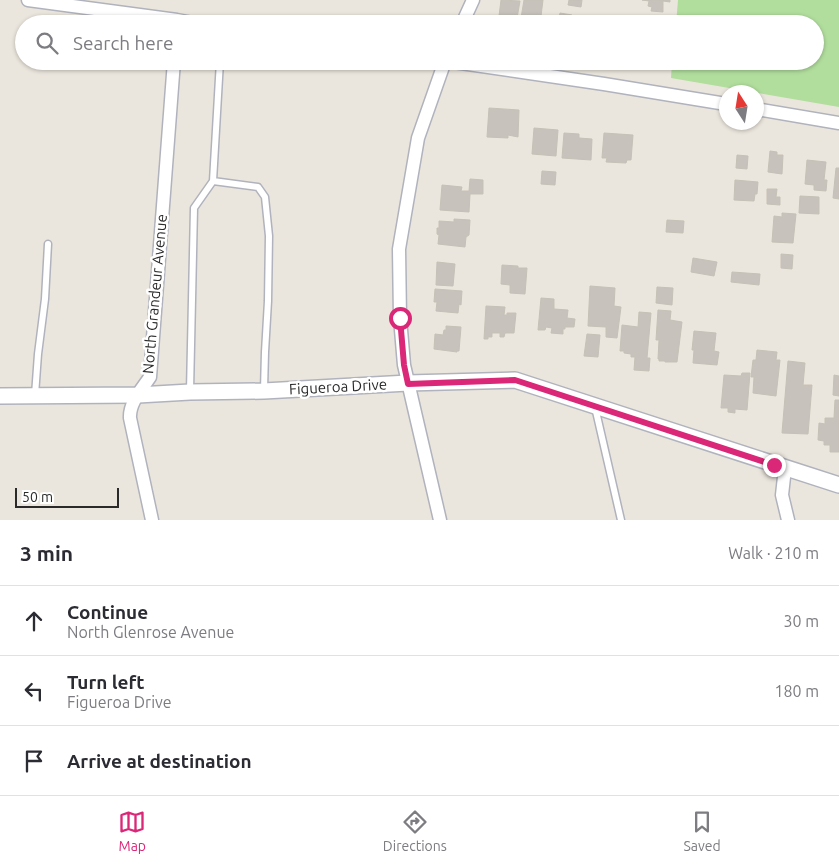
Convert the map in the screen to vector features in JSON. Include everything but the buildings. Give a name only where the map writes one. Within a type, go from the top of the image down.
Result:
[{"type":"street","points":[[28,0],[133,15]]},
{"type":"street","points":[[466,15],[473,0]]},
{"type":"street","name":"North Grandeur Avenue","points":[[152,520],[130,411],[150,377],[173,70]]},
{"type":"street","points":[[440,520],[404,365],[400,318],[399,249],[418,138],[443,70]]},
{"type":"street","points":[[508,70],[719,103]]},
{"type":"street","points":[[764,110],[839,123]]},
{"type":"street","name":"Figueroa Drive","points":[[0,396],[138,395],[515,380],[839,485]]},
{"type":"street","points":[[785,468],[782,495],[788,520]]},
{"type":"lane","points":[[190,392],[194,208],[213,181],[219,70]]},
{"type":"lane","points":[[213,181],[258,187],[265,197],[269,236],[264,391]]},
{"type":"lane","points":[[35,395],[45,299],[48,244]]},
{"type":"lane","points":[[594,406],[621,520]]},
{"type":"green space","points":[[678,0],[839,0],[839,107],[764,94],[764,85],[719,86],[671,78],[671,70],[824,70],[824,15],[677,15]]},
{"type":"route","points":[[400,318],[404,365],[408,384],[515,380],[774,465]]}]
